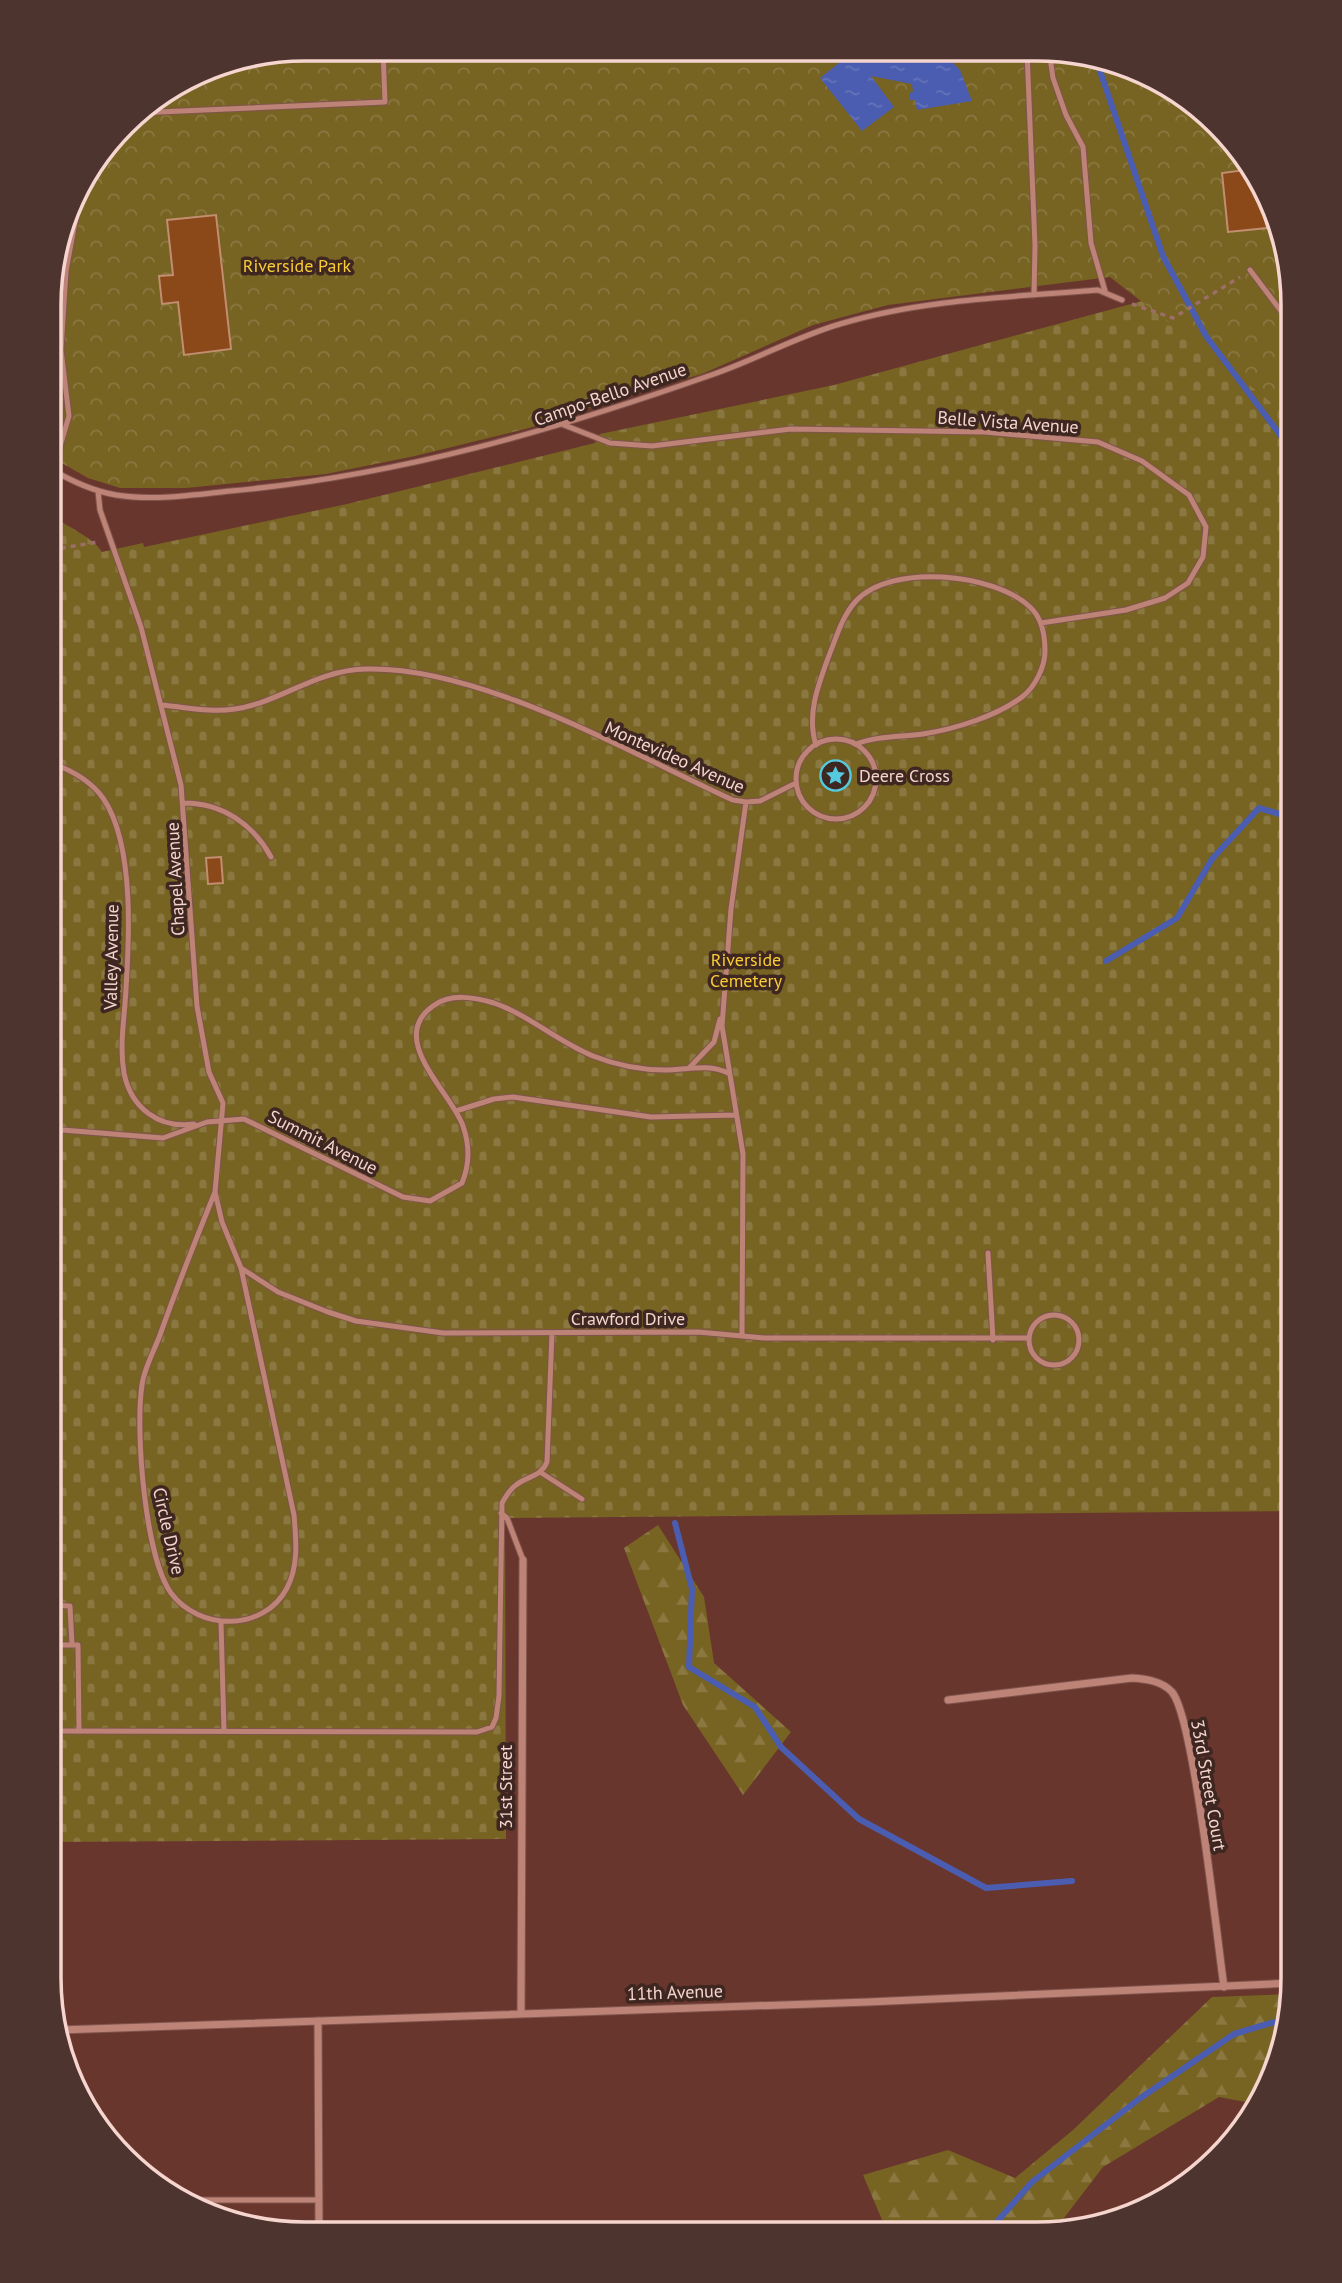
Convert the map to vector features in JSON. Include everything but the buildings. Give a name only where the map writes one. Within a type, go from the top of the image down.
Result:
[{"type":"street","name":"31st Street","points":[[521,2013],[523,1560]]},
{"type":"street","name":"33rd Street Court","points":[[948,1700],[1132,1678],[1147,1679],[1171,1690],[1177,1700],[1189,1748],[1224,1987]]},
{"type":"street","name":"11th Avenue","points":[[67,2030],[1280,1984]]},
{"type":"street","points":[[318,2021],[319,2222]]},
{"type":"lane","points":[[157,112],[385,102],[383,61]]},
{"type":"lane","points":[[1027,61],[1035,246],[1034,295]]},
{"type":"lane","points":[[1051,62],[1053,78],[1066,115],[1083,146],[1091,243],[1105,291],[1122,300]]},
{"type":"lane","points":[[61,441],[69,416],[61,351],[66,271],[74,227]]},
{"type":"lane","points":[[1250,270],[1281,311]]},
{"type":"lane","name":"Campo-Bello Avenue","points":[[61,474],[98,491],[135,497],[279,487],[430,460],[564,425],[716,373],[788,342],[841,324],[904,308],[1105,291]]},
{"type":"lane","name":"Belle Vista Avenue","points":[[564,425],[610,443],[652,446],[804,429],[985,432],[1098,442],[1142,461],[1189,495],[1206,527],[1203,557],[1188,583],[1165,598],[1126,610],[1041,624]]},
{"type":"lane","name":"Chapel Avenue","points":[[98,491],[100,510],[141,627],[184,803],[197,1006],[203,1046],[223,1103],[224,1119],[216,1159],[215,1192],[222,1222],[241,1268]]},
{"type":"lane","points":[[816,745],[812,716],[819,683],[844,619],[856,601],[871,589],[930,576],[969,579],[990,586],[1030,607],[1041,624],[1045,660],[1040,673],[1024,696],[996,712],[953,726],[926,733],[868,739],[856,744]]},
{"type":"lane","name":"Montevideo Avenue","points":[[161,705],[204,711],[236,709],[316,677],[364,668],[429,675],[497,694],[733,800],[746,802],[731,909],[722,1009],[728,1073],[744,1177],[741,1335]]},
{"type":"lane","points":[[841,740],[856,744],[871,759],[877,778],[874,793],[866,806],[852,816],[838,820],[822,817],[810,810],[799,795],[796,783],[801,760],[816,745],[841,740]]},
{"type":"lane","name":"Valley Avenue","points":[[61,767],[91,785],[103,799],[118,833],[127,922],[122,1059],[129,1088],[137,1103],[158,1120],[185,1125],[207,1122]]},
{"type":"lane","points":[[746,802],[760,801],[796,783]]},
{"type":"lane","points":[[184,803],[218,809],[243,821],[262,840],[271,857]]},
{"type":"lane","name":"Summit Avenue","points":[[61,1130],[163,1138],[207,1122],[244,1119],[403,1197],[430,1201],[442,1197],[462,1183],[466,1173],[468,1143],[456,1111],[418,1049],[416,1033],[419,1021],[428,1010],[451,998],[466,997],[497,1004],[593,1056],[632,1068],[712,1067],[728,1073]]},
{"type":"lane","points":[[687,1069],[714,1042],[722,1009]]},
{"type":"lane","points":[[456,1111],[494,1099],[513,1097],[651,1117],[736,1115]]},
{"type":"lane","name":"Circle Drive","points":[[215,1192],[142,1381],[140,1436],[141,1469],[162,1578],[182,1606],[221,1623]]},
{"type":"lane","points":[[988,1253],[993,1340]]},
{"type":"lane","points":[[224,1731],[221,1623],[262,1614],[277,1602],[288,1587],[297,1550],[294,1515],[279,1437],[241,1268]]},
{"type":"lane","name":"Crawford Drive","points":[[241,1268],[278,1292],[356,1321],[443,1333],[993,1340],[1028,1338]]},
{"type":"lane","points":[[1055,1314],[1072,1322],[1079,1336],[1074,1356],[1065,1363],[1054,1365],[1042,1363],[1033,1356],[1028,1338],[1034,1324],[1044,1316],[1055,1314]]},
{"type":"lane","points":[[61,1731],[477,1732],[492,1727],[499,1696],[502,1503],[512,1487],[540,1472],[547,1462],[552,1333]]},
{"type":"lane","points":[[540,1472],[582,1499]]},
{"type":"lane","points":[[501,1513],[507,1518],[523,1560]]},
{"type":"lane","points":[[61,1606],[70,1606],[72,1645]]},
{"type":"lane","points":[[61,1645],[78,1645],[79,1731]]},
{"type":"lane","points":[[206,2200],[319,2200]]},
{"type":"path","points":[[1122,300],[1173,318],[1250,270]]},
{"type":"path","points":[[61,548],[111,540]]},
{"type":"green space","name":"Riverside Park","points":[[273,63],[1069,63],[1130,80],[1159,94],[1209,133],[1248,183],[1268,227],[1279,273],[1281,410],[1110,277],[888,305],[813,325],[702,374],[621,397],[529,428],[415,456],[326,474],[186,488],[120,488],[88,478],[61,463],[63,273],[80,212],[102,170],[144,122],[197,86],[242,70]]},
{"type":"green space","name":"Riverside Cemetery","points":[[1142,301],[1281,410],[1280,1511],[505,1518],[506,1839],[61,1842],[61,521],[86,537],[102,552],[143,543],[144,547],[347,504],[595,443],[600,434],[834,385]]},
{"type":"green space","points":[[658,1525],[704,1597],[714,1663],[791,1732],[743,1795],[683,1705],[624,1548]]},
{"type":"green space","points":[[1280,1994],[1268,2056],[1246,2102],[1219,2097],[1103,2167],[1063,2220],[883,2222],[863,2175],[948,2150],[1015,2178],[1073,2130],[1212,1997]]},
{"type":"water","points":[[841,61],[951,61],[960,70],[972,101],[917,110],[915,100],[910,100],[912,84],[871,76],[894,107],[862,131],[820,78]]},
{"type":"waterway","points":[[1100,70],[1163,256],[1206,336],[1281,436]]},
{"type":"waterway","points":[[1106,961],[1177,918],[1212,859],[1259,808],[1281,814]]},
{"type":"waterway","points":[[675,1523],[692,1589],[689,1667],[755,1707],[781,1747],[859,1819],[986,1888],[1072,1881]]},
{"type":"waterway","points":[[997,2222],[1032,2182],[1139,2099],[1234,2034],[1276,2021]]},
{"type":"place","name":"Deere Cross","points":[[836,775]]}]
